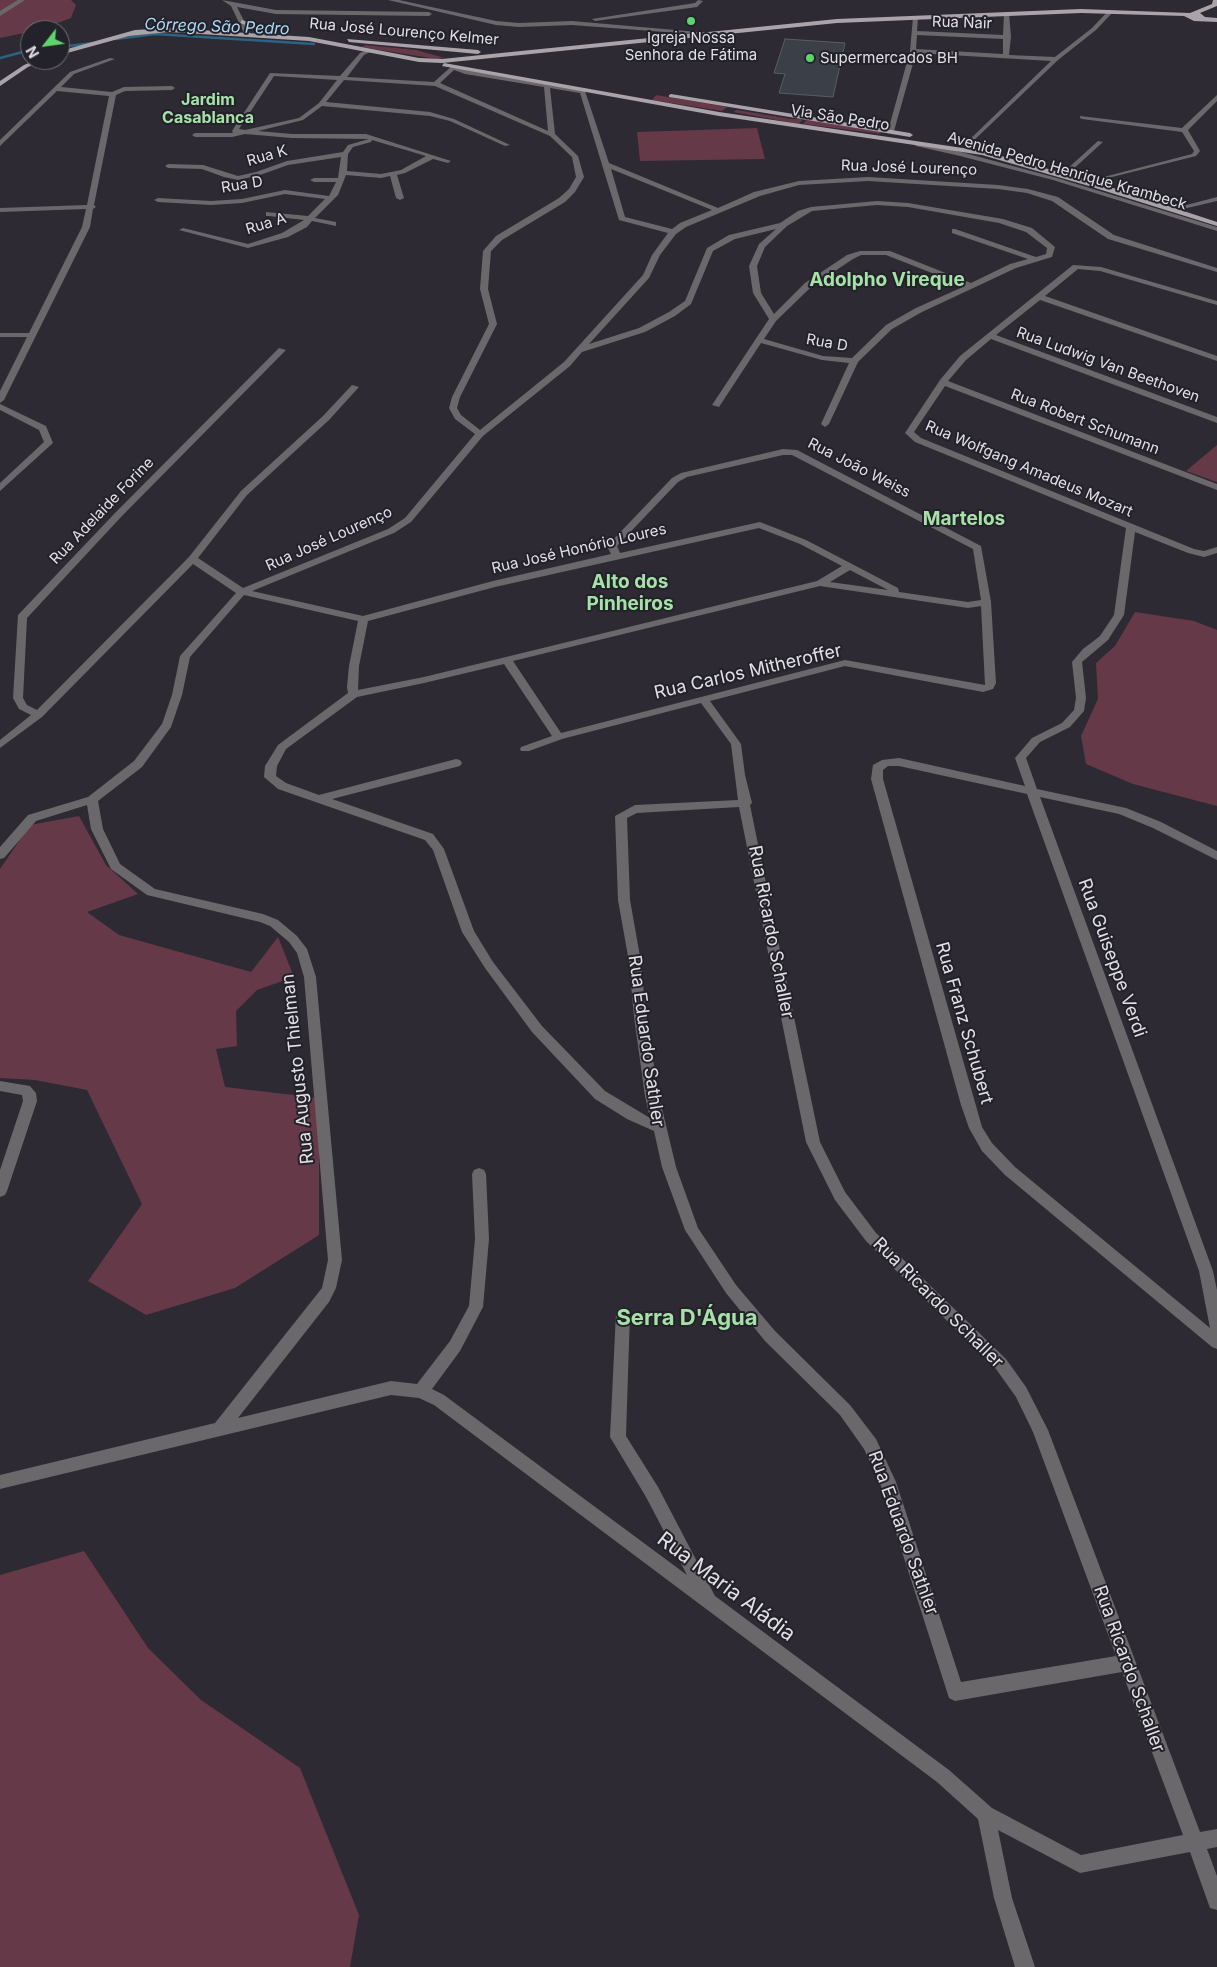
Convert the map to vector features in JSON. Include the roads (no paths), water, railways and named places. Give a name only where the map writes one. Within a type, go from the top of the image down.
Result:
[{"type":"main road","points":[[1190,15],[1215,5],[1216,0]]},
{"type":"main road","points":[[1202,17],[1217,10]]},
{"type":"main road","name":"Rua José Lourenço Kelmer","points":[[247,33],[309,39],[419,60],[528,54],[837,21],[1112,11],[1190,15],[1216,20]]},
{"type":"main road","points":[[242,22],[259,29],[280,33]]},
{"type":"main road","name":"Rua José Lourenço Kelmer","points":[[70,50],[128,34],[169,30],[280,33],[425,48],[528,54]]},
{"type":"main road","points":[[357,49],[356,46],[362,44],[408,46]]},
{"type":"main road","points":[[425,48],[492,69],[622,92],[653,94]]},
{"type":"main road","points":[[500,56],[491,60],[495,66],[616,87]]},
{"type":"main road","points":[[419,60],[453,67]]},
{"type":"main road","name":"Via São Pedro","points":[[453,67],[734,116],[982,153],[1077,180],[1217,224]]},
{"type":"main road","points":[[0,84],[20,70]]},
{"type":"main road","points":[[583,92],[606,97],[620,96]]},
{"type":"main road","name":"Avenida Pedro Henrique Krambeck","points":[[662,95],[967,145],[1098,180],[1217,218]]},
{"type":"main road","points":[[734,116],[728,112],[729,110],[795,116]]},
{"type":"main road","points":[[816,128],[878,136],[886,135],[890,131]]},
{"type":"street","points":[[0,14],[22,0]]},
{"type":"street","points":[[225,0],[233,5],[276,12],[456,13]]},
{"type":"street","points":[[391,0],[511,24],[572,23],[718,34]]},
{"type":"street","points":[[572,23],[697,5],[700,1],[674,0]]},
{"type":"street","points":[[233,5],[247,33]]},
{"type":"street","points":[[967,145],[1056,59],[1094,29],[1112,11]]},
{"type":"street","points":[[1006,55],[1008,37],[1007,14]]},
{"type":"street","points":[[890,131],[912,51],[915,18]]},
{"type":"street","name":"Rua Nair","points":[[915,33],[1008,37]]},
{"type":"street","points":[[195,135],[222,135],[246,132],[301,119],[321,104],[362,54],[368,51]]},
{"type":"street","points":[[912,51],[1056,59]]},
{"type":"street","points":[[0,144],[72,73],[112,60]]},
{"type":"street","points":[[436,84],[453,67],[465,72],[583,92],[622,218],[673,232]]},
{"type":"street","points":[[448,161],[383,139],[366,136],[292,136],[235,131],[272,74],[436,84],[552,135],[575,156],[580,177],[562,200],[499,238],[488,251],[484,289],[492,324],[456,397],[453,408],[458,417],[480,434]]},
{"type":"street","points":[[547,86],[552,135]]},
{"type":"street","points":[[57,89],[113,94],[124,89],[172,88]]},
{"type":"street","points":[[0,400],[86,227],[92,208],[113,94]]},
{"type":"street","points":[[1184,130],[1217,97]]},
{"type":"street","points":[[321,104],[430,114],[452,120],[507,145]]},
{"type":"street","points":[[1082,117],[1184,130]]},
{"type":"street","points":[[1098,180],[1194,155],[1198,152],[1184,130]]},
{"type":"street","points":[[345,154],[350,146],[358,142],[383,139]]},
{"type":"street","points":[[1068,172],[1100,142]]},
{"type":"street","name":"Avenida Pedro Henrique Krambeck","points":[[908,143],[961,154],[1055,179],[1217,229]]},
{"type":"street","name":"Rua K","points":[[168,166],[203,167],[226,176],[238,178],[258,174],[287,163],[345,154]]},
{"type":"street","name":"Rua A","points":[[183,230],[248,246],[285,235],[311,219],[331,198],[342,176],[345,154]]},
{"type":"street","points":[[314,180],[342,176],[381,176],[403,172],[432,156]]},
{"type":"street","points":[[606,164],[717,210]]},
{"type":"street","points":[[393,174],[400,198]]},
{"type":"street","name":"Rua José Lourenço","points":[[0,855],[32,818],[92,800],[138,764],[156,741],[169,717],[185,656],[242,592],[391,531],[408,520],[480,434],[567,364],[580,350],[646,276],[656,255],[673,232],[717,210],[766,191],[819,181],[881,180],[998,187],[1028,191],[1055,199],[1111,237],[1217,270]]},
{"type":"street","name":"Rua D","points":[[158,200],[211,203],[242,201],[285,192],[331,198]]},
{"type":"street","points":[[1183,206],[1217,199]]},
{"type":"street","points":[[773,319],[757,293],[753,266],[762,246],[784,225],[801,213],[825,206],[877,203],[908,205],[1000,221],[1029,230],[1051,247],[1049,254],[1013,266],[919,310],[889,327],[854,361]]},
{"type":"street","points":[[0,210],[92,208]]},
{"type":"street","points":[[269,214],[311,219],[333,224]]},
{"type":"street","points":[[580,350],[642,330],[672,314],[688,302],[710,250],[732,237],[784,225]]},
{"type":"street","points":[[955,231],[1034,259]]},
{"type":"street","points":[[716,405],[773,319],[808,285],[850,256],[860,253],[887,253],[973,286]]},
{"type":"street","name":"Rua Wolfgang Amadeus Mozart","points":[[1217,303],[1090,266],[1076,267],[963,358],[943,382],[909,432],[912,436],[1191,552],[1204,554],[1217,550]]},
{"type":"street","points":[[1040,297],[1217,359]]},
{"type":"street","points":[[0,335],[33,335]]},
{"type":"street","name":"Rua Ludwig Van Beethoven","points":[[990,336],[1217,420]]},
{"type":"street","name":"Rua D","points":[[760,340],[822,358],[854,361],[825,424]]},
{"type":"street","name":"Rua Adelaide Forine","points":[[38,715],[23,707],[18,698],[22,617],[93,540],[282,350]]},
{"type":"street","points":[[0,382],[13,376]]},
{"type":"street","name":"Rua Robert Schumann","points":[[943,382],[1217,487]]},
{"type":"street","points":[[0,746],[38,715],[192,559],[244,493],[326,418],[355,388]]},
{"type":"street","points":[[0,406],[43,428],[49,443],[0,488]]},
{"type":"street","name":"Rua João Weiss","points":[[616,555],[612,546],[675,480],[684,474],[790,452],[974,544],[980,552],[986,602],[991,683],[989,687],[984,689]]},
{"type":"street","name":"Rua José Honório Loures","points":[[242,592],[363,619],[493,584],[616,555],[760,525],[803,542],[848,567],[911,597]]},
{"type":"street","name":"Rua Guiseppe Verdi","points":[[1131,528],[1119,615],[1104,638],[1087,651],[1077,662],[1082,698],[1079,711],[1066,725],[1036,740],[1020,758],[1206,1271],[1217,1326]]},
{"type":"street","points":[[192,559],[242,592]]},
{"type":"street","points":[[658,1127],[632,1115],[600,1094],[537,1029],[488,965],[468,932],[438,849],[429,837],[282,786],[270,777],[271,766],[282,747],[354,694],[507,660],[820,583],[848,567]]},
{"type":"street","points":[[867,590],[878,582]]},
{"type":"street","points":[[820,583],[968,605],[986,602]]},
{"type":"street","points":[[354,694],[352,687],[354,666],[363,619]]},
{"type":"street","points":[[507,660],[558,737]]},
{"type":"street","name":"Rua Carlos Mitheroffer","points":[[525,749],[558,737],[845,663],[984,689]]},
{"type":"street","name":"Rua Ricardo Schaller","points":[[703,699],[736,744],[739,776],[746,802],[813,1142],[840,1196],[871,1237],[1001,1364],[1021,1392],[1040,1430],[1217,1901]]},
{"type":"street","name":"Rua Franz Schubert","points":[[1031,791],[899,762],[886,763],[877,768],[880,788],[976,1128],[987,1147],[1010,1171],[1217,1342]]},
{"type":"street","points":[[318,799],[456,763]]},
{"type":"street","points":[[1031,791],[1122,811],[1157,825],[1217,856]]},
{"type":"street","name":"Rua Augusto Thielman","points":[[92,800],[97,830],[115,866],[151,892],[263,918],[274,923],[284,930],[298,946],[310,977],[319,1098],[335,1260],[329,1288],[324,1298],[220,1429]]},
{"type":"street","name":"Rua Eduardo Sathler","points":[[746,802],[635,808],[621,816],[624,900],[635,962],[640,1017],[658,1127],[669,1167],[692,1230],[731,1290],[770,1336],[845,1410],[870,1444],[888,1482],[939,1636],[955,1692],[1127,1663]]},
{"type":"street","points":[[0,1086],[25,1090],[29,1093],[30,1100],[0,1191]]},
{"type":"street","points":[[421,1391],[455,1346],[476,1307],[482,1239],[479,1174]]},
{"type":"street","points":[[623,1313],[618,1437],[652,1492],[710,1603]]},
{"type":"street","name":"Rua Maria Aládia","points":[[0,1482],[391,1388],[421,1391],[439,1400],[943,1776],[986,1814],[1080,1864],[1217,1838]]},
{"type":"street","points":[[986,1814],[1003,1898],[1025,1967]]},
{"type":"waterway","name":"Córrego São Pedro","points":[[116,39],[155,34],[314,44]]},
{"type":"waterway","name":"Córrego São Pedro","points":[[70,46],[93,43]]},
{"type":"waterway","name":"Córrego São Pedro","points":[[0,58],[20,53]]},
{"type":"place","name":"Igreja Nossa Senhora de Fátima","points":[[691,21]]},
{"type":"place","name":"Supermercados BH","points":[[810,58]]},
{"type":"district","name":"Jardim Casablanca","points":[[208,109]]},
{"type":"district","name":"Adolpho Vireque","points":[[887,280]]},
{"type":"district","name":"Martelos","points":[[964,519]]},
{"type":"district","name":"Alto dos Pinheiros","points":[[630,593]]},
{"type":"district","name":"Serra D'Água","points":[[687,1318]]}]
